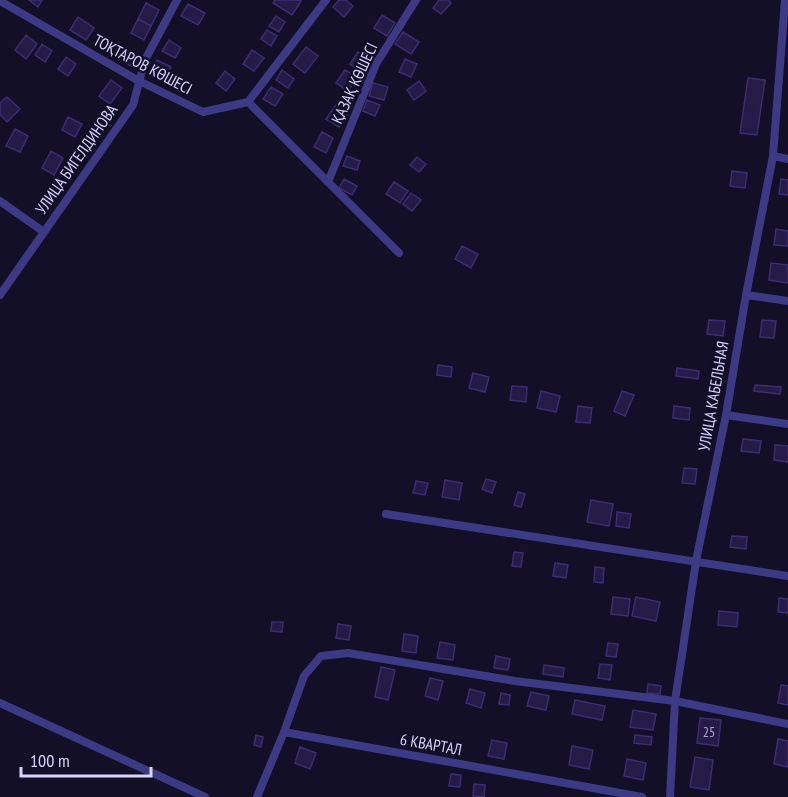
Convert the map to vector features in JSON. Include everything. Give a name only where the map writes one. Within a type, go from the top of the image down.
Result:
[{"type":"street","name":"УЛИЦА БИГЕЛДИНОВА","points":[[0,295],[133,105],[145,60],[177,0]]},
{"type":"street","points":[[326,0],[249,102],[399,253]]},
{"type":"street","name":"ҚАЗАҚ КӨШЕСІ","points":[[328,182],[376,64],[416,0]]},
{"type":"street","name":"УЛИЦА КАБЕЛЬНАЯ","points":[[670,797],[675,701],[696,561],[726,415],[773,156],[785,0]]},
{"type":"street","name":"ТОҚТАРОВ КӨШЕСІ","points":[[0,2],[139,81],[203,112],[249,102]]},
{"type":"street","points":[[773,156],[788,159]]},
{"type":"street","points":[[0,201],[44,232]]},
{"type":"street","points":[[746,295],[788,301]]},
{"type":"street","points":[[726,415],[788,424]]},
{"type":"street","points":[[386,514],[788,576]]},
{"type":"street","points":[[256,797],[285,732],[304,676],[321,656],[348,653],[516,681],[675,701],[788,724]]},
{"type":"street","points":[[0,703],[205,797]]},
{"type":"street","name":"6 КВАРТАЛ","points":[[285,732],[642,797]]},
{"type":"building","points":[[29,0],[42,0],[38,7]]},
{"type":"building","points":[[275,0],[301,1],[292,15],[273,3]]},
{"type":"building","points":[[339,0],[346,0],[353,6],[344,17],[333,7]]},
{"type":"building","points":[[439,0],[448,0],[451,3],[441,14],[433,8]]},
{"type":"building","points":[[146,3],[159,10],[151,26],[138,19]]},
{"type":"building","points":[[188,4],[205,13],[198,25],[181,16]]},
{"type":"building","points":[[382,15],[395,23],[387,36],[374,28]]},
{"type":"building","points":[[276,16],[285,22],[279,32],[269,26]]},
{"type":"building","points":[[78,17],[94,28],[86,40],[70,30]]},
{"type":"building","points":[[138,19],[151,26],[144,40],[131,33]]},
{"type":"building","points":[[267,30],[277,36],[271,46],[261,39]]},
{"type":"building","points":[[403,32],[419,42],[411,54],[395,44]]},
{"type":"building","points":[[26,35],[37,44],[26,59],[15,50]]},
{"type":"building","points":[[169,40],[181,48],[175,58],[162,51]]},
{"type":"building","points":[[42,44],[52,51],[45,62],[35,55]]},
{"type":"building","points":[[306,47],[318,56],[305,73],[293,64]]},
{"type":"building","points":[[128,49],[137,54],[131,66],[121,61]]},
{"type":"building","points":[[252,50],[264,58],[254,71],[243,64]]},
{"type":"building","points":[[358,52],[368,59],[361,71],[350,64]]},
{"type":"building","points":[[66,57],[76,64],[68,76],[58,69]]},
{"type":"building","points":[[405,59],[417,64],[411,77],[399,72]]},
{"type":"building","points":[[157,60],[171,67],[165,80],[151,73]]},
{"type":"building","points":[[282,70],[294,79],[288,88],[276,80]]},
{"type":"building","points":[[345,70],[357,77],[348,91],[336,83]]},
{"type":"building","points":[[225,71],[235,79],[226,91],[216,83]]},
{"type":"building","points":[[748,78],[765,80],[757,135],[740,133]]},
{"type":"building","points":[[111,80],[122,88],[110,104],[99,96]]},
{"type":"building","points":[[419,81],[426,91],[414,100],[407,90]]},
{"type":"building","points":[[373,83],[388,87],[384,100],[369,96]]},
{"type":"building","points":[[271,87],[283,94],[275,106],[263,99]]},
{"type":"building","points":[[7,97],[20,109],[7,122],[0,114],[0,103]]},
{"type":"building","points":[[367,100],[380,105],[375,116],[363,111]]},
{"type":"building","points":[[336,105],[348,114],[339,127],[326,119]]},
{"type":"building","points":[[68,117],[82,124],[75,137],[62,130]]},
{"type":"building","points":[[15,129],[28,136],[20,152],[6,146]]},
{"type":"building","points":[[322,132],[333,138],[326,153],[314,147]]},
{"type":"building","points":[[51,151],[63,158],[54,175],[42,168]]},
{"type":"building","points":[[347,156],[360,161],[357,170],[343,166]]},
{"type":"building","points":[[417,157],[426,164],[419,172],[410,165]]},
{"type":"building","points":[[732,171],[747,173],[745,188],[730,186]]},
{"type":"building","points":[[344,179],[357,186],[352,195],[339,188]]},
{"type":"building","points":[[781,179],[788,180],[788,195],[779,194]]},
{"type":"building","points":[[394,182],[408,191],[400,203],[386,194]]},
{"type":"building","points":[[411,193],[421,200],[412,211],[403,204]]},
{"type":"building","points":[[776,229],[788,231],[788,246],[774,245]]},
{"type":"building","points":[[462,246],[478,254],[471,268],[455,259]]},
{"type":"building","points":[[771,263],[788,265],[788,283],[769,280]]},
{"type":"building","points":[[709,320],[725,321],[723,336],[707,334]]},
{"type":"building","points":[[762,320],[776,321],[774,338],[760,337]]},
{"type":"building","points":[[438,365],[452,367],[451,377],[437,375]]},
{"type":"building","points":[[677,368],[699,371],[698,379],[676,376]]},
{"type":"building","points":[[473,373],[489,377],[485,392],[469,388]]},
{"type":"building","points":[[755,385],[781,387],[780,394],[754,391]]},
{"type":"building","points":[[512,386],[527,387],[526,402],[510,400]]},
{"type":"building","points":[[541,391],[560,396],[556,412],[537,408]]},
{"type":"building","points":[[622,391],[634,395],[625,416],[614,411]]},
{"type":"building","points":[[578,406],[592,408],[590,423],[576,422]]},
{"type":"building","points":[[674,406],[690,408],[689,420],[673,418]]},
{"type":"building","points":[[743,439],[761,441],[759,453],[741,451]]},
{"type":"building","points":[[775,445],[788,446],[788,462],[774,460]]},
{"type":"building","points":[[684,468],[697,469],[695,484],[682,483]]},
{"type":"building","points":[[486,479],[496,482],[492,493],[482,489]]},
{"type":"building","points":[[445,480],[462,483],[459,500],[442,497]]},
{"type":"building","points":[[416,481],[428,483],[425,495],[413,493]]},
{"type":"building","points":[[518,492],[525,494],[521,507],[514,505]]},
{"type":"building","points":[[591,500],[613,504],[609,526],[587,522]]},
{"type":"building","points":[[617,512],[631,514],[629,528],[616,526]]},
{"type":"building","points":[[732,536],[747,537],[746,549],[730,547]]},
{"type":"building","points":[[514,552],[523,553],[521,567],[512,566]]},
{"type":"building","points":[[555,563],[568,565],[566,578],[553,576]]},
{"type":"building","points":[[595,567],[604,568],[603,583],[594,582]]},
{"type":"building","points":[[613,597],[630,599],[628,616],[611,614]]},
{"type":"building","points":[[636,597],[660,602],[656,621],[632,616]]},
{"type":"building","points":[[779,598],[788,599],[788,613],[778,612]]},
{"type":"building","points":[[719,611],[738,613],[737,627],[718,625]]},
{"type":"building","points":[[272,622],[283,622],[282,632],[271,631]]},
{"type":"building","points":[[338,624],[351,626],[349,640],[336,638]]},
{"type":"building","points":[[404,634],[418,636],[416,653],[402,651]]},
{"type":"building","points":[[440,642],[455,645],[453,660],[437,658]]},
{"type":"building","points":[[608,643],[618,644],[616,657],[606,656]]},
{"type":"building","points":[[496,656],[510,659],[508,670],[494,668]]},
{"type":"building","points":[[600,664],[612,665],[610,680],[598,678]]},
{"type":"building","points":[[544,665],[564,668],[563,677],[543,674]]},
{"type":"building","points":[[381,667],[395,670],[388,700],[375,697]]},
{"type":"building","points":[[430,678],[443,681],[438,700],[425,696]]},
{"type":"building","points":[[648,684],[661,686],[660,694],[647,693]]},
{"type":"building","points":[[781,685],[788,686],[788,705],[778,703]]},
{"type":"building","points":[[470,689],[485,693],[481,708],[466,703]]},
{"type":"building","points":[[531,692],[549,696],[546,710],[527,706]]},
{"type":"building","points":[[501,693],[510,695],[509,705],[499,704]]},
{"type":"building","points":[[575,700],[605,706],[602,720],[572,714]]},
{"type":"building","points":[[633,710],[656,714],[653,730],[630,727]]},
{"type":"building","points":[[700,718],[721,720],[718,746],[697,743]]},
{"type":"building","points":[[256,735],[263,737],[261,747],[254,745]]},
{"type":"building","points":[[635,735],[652,737],[651,745],[634,743]]},
{"type":"building","points":[[778,739],[788,741],[788,767],[774,764]]},
{"type":"building","points":[[492,740],[507,743],[504,759],[488,756]]},
{"type":"building","points":[[572,746],[593,750],[589,769],[569,765]]},
{"type":"building","points":[[300,747],[316,753],[310,769],[295,763]]},
{"type":"building","points":[[695,757],[713,760],[709,790],[690,787]]},
{"type":"building","points":[[627,759],[646,763],[643,780],[624,776]]},
{"type":"building","points":[[451,774],[461,775],[460,787],[449,786]]},
{"type":"building","points":[[474,784],[485,785],[484,797],[473,796]]}]
